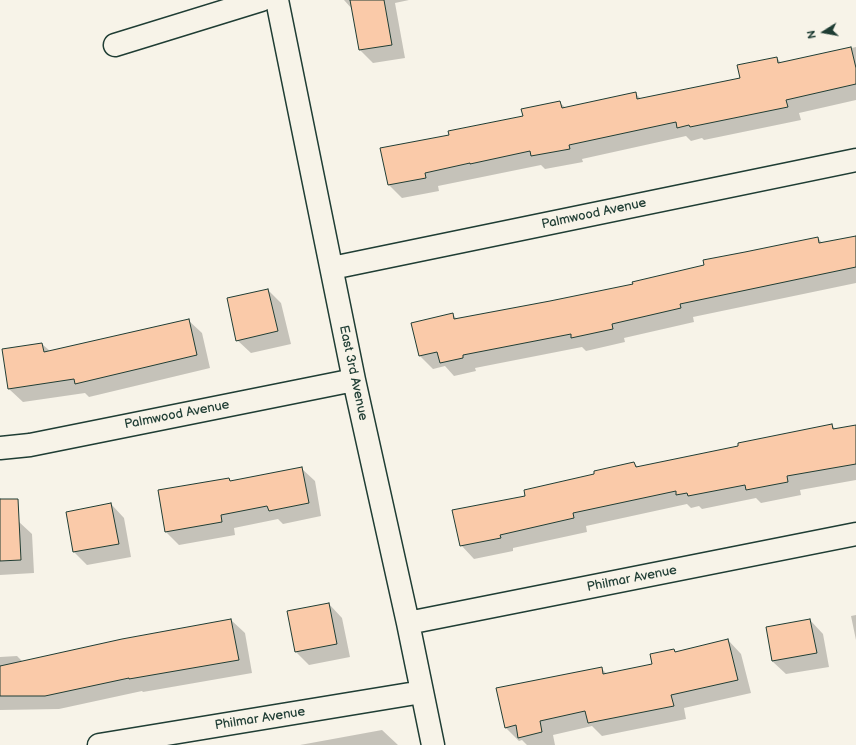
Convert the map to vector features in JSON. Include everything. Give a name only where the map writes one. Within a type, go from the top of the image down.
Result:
[{"type":"street","points":[[115,45],[261,0]]},
{"type":"street","name":"East 3rd Avenue","points":[[277,0],[354,380],[408,623],[433,745]]},
{"type":"street","name":"Palmwood Avenue","points":[[332,268],[856,160]]},
{"type":"street","name":"Palmwood Avenue","points":[[0,448],[30,444],[354,380]]},
{"type":"street","name":"Philmar Avenue","points":[[408,623],[856,534]]},
{"type":"street","name":"Philmar Avenue","points":[[99,745],[422,692]]},
{"type":"building","points":[[350,0],[384,0],[392,45],[359,50]]},
{"type":"building","points":[[851,47],[856,68],[856,84],[786,100],[788,107],[690,127],[689,125],[677,128],[676,122],[569,145],[570,149],[531,156],[530,151],[470,163],[425,173],[426,178],[388,185],[380,148],[449,135],[448,131],[523,116],[521,109],[560,101],[562,108],[636,92],[637,99],[740,78],[737,65],[777,57],[778,63]]},
{"type":"building","points":[[856,236],[856,267],[680,304],[681,308],[612,324],[613,329],[571,338],[571,334],[463,355],[463,358],[440,363],[437,352],[419,356],[411,323],[453,313],[454,319],[633,284],[632,282],[704,265],[703,260],[818,237],[819,243]]},
{"type":"building","points":[[268,289],[278,331],[236,341],[227,298]]},
{"type":"building","points":[[189,319],[197,355],[75,384],[74,379],[8,389],[2,349],[42,343],[44,352]]},
{"type":"building","points":[[832,424],[833,429],[856,425],[856,464],[787,476],[788,482],[746,490],[745,485],[688,496],[687,493],[676,495],[676,491],[573,513],[574,518],[500,535],[501,538],[460,546],[452,510],[525,496],[524,490],[594,474],[594,471],[634,462],[636,467],[738,446],[738,443]]},
{"type":"building","points":[[302,467],[309,503],[269,511],[267,506],[221,515],[222,522],[165,532],[158,490],[229,478],[230,481]]},
{"type":"building","points":[[0,499],[18,499],[21,560],[0,561]]},
{"type":"building","points":[[111,503],[119,544],[73,552],[66,512]]},
{"type":"building","points":[[329,603],[337,644],[295,652],[287,611]]},
{"type":"building","points":[[231,619],[239,660],[129,678],[45,696],[0,696],[0,666],[122,639]]},
{"type":"building","points":[[810,619],[817,653],[772,661],[766,627]]},
{"type":"building","points":[[728,639],[738,680],[671,695],[674,706],[588,723],[585,711],[540,721],[542,732],[518,738],[516,725],[505,728],[496,688],[602,667],[603,674],[652,664],[650,654],[674,649],[675,652]]}]
